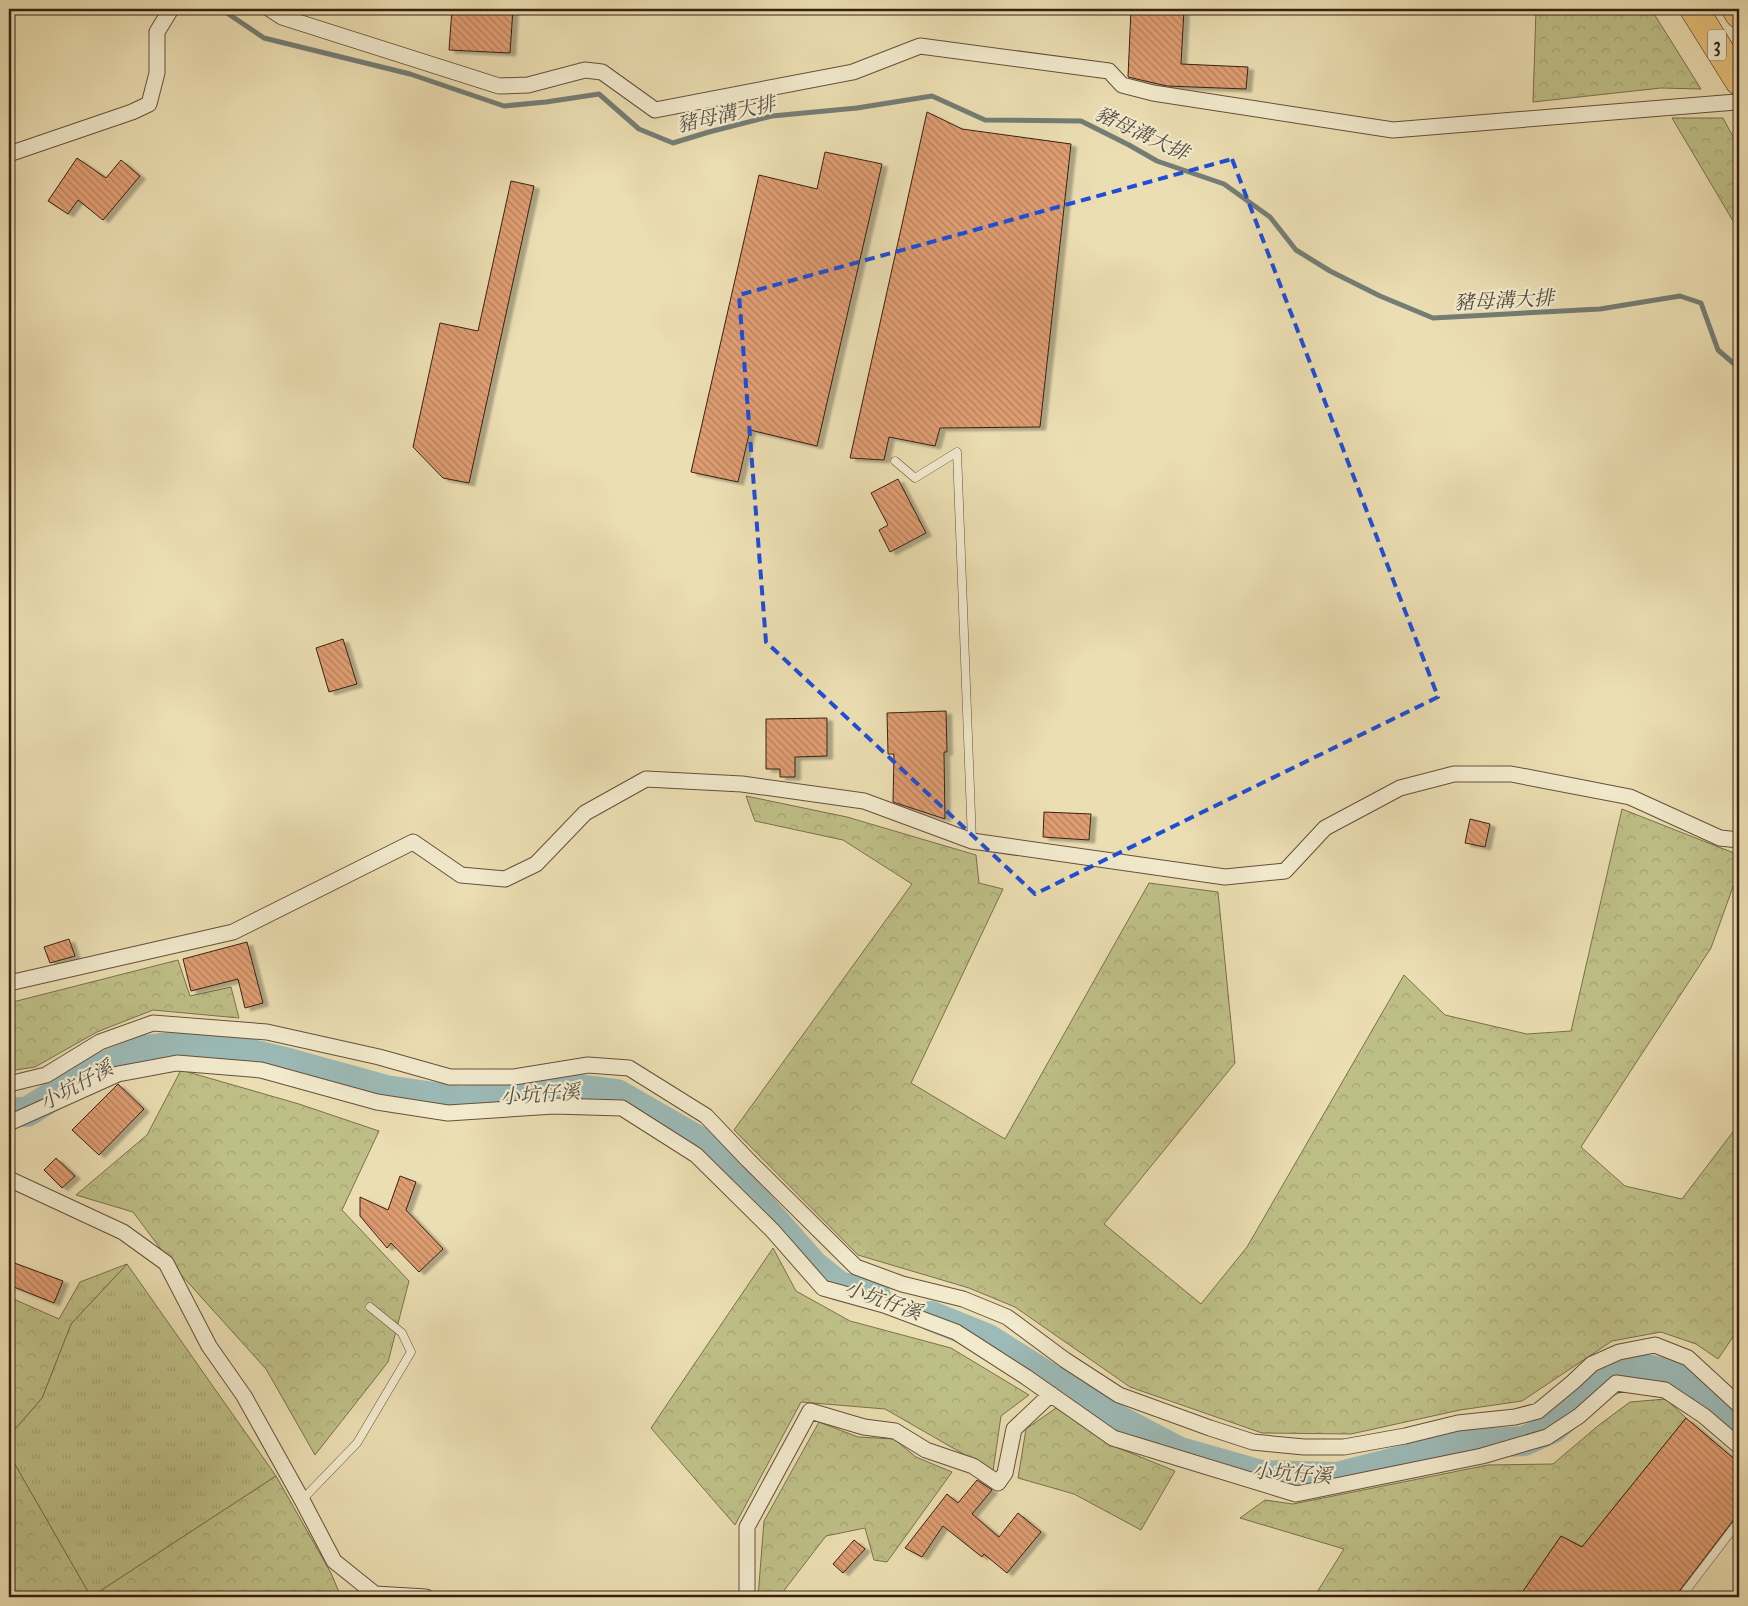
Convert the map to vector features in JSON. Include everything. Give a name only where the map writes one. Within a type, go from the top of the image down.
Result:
[{"type":"highway","name":"3","points":[[1694,9],[1737,91]]},
{"type":"highway","name":"3","points":[[1736,9],[1739,14]]},
{"type":"street","points":[[9,154],[132,112],[149,104],[157,73],[157,32],[171,9]]},
{"type":"street","points":[[270,9],[282,17],[499,86],[528,84],[585,70],[602,72],[655,110],[853,72],[920,46],[1109,71],[1122,85],[1153,93],[1392,130],[1737,91]]},
{"type":"street","points":[[9,983],[233,932],[413,842],[461,875],[506,880],[536,864],[586,813],[646,779],[742,784],[864,801],[972,841],[1225,877],[1285,871],[1325,828],[1400,788],[1454,774],[1511,774],[1630,797],[1720,838],[1739,840]]},
{"type":"street","points":[[9,1084],[46,1076],[100,1042],[153,1023],[267,1032],[379,1057],[450,1077],[514,1077],[588,1065],[629,1068],[706,1116],[856,1267],[902,1284],[963,1299],[1007,1317],[1065,1360],[1119,1395],[1253,1442],[1304,1448],[1344,1447],[1405,1436],[1458,1423],[1515,1417],[1538,1410],[1592,1364],[1619,1352],[1656,1345],[1688,1358],[1739,1405]]},
{"type":"street","points":[[9,1123],[118,1074],[177,1063],[261,1070],[377,1102],[448,1113],[554,1106],[622,1108],[696,1155],[772,1230],[823,1288],[884,1305],[956,1332],[1051,1394],[1113,1438],[1296,1494],[1482,1456],[1547,1437],[1579,1416],[1616,1383],[1665,1390],[1704,1416],[1739,1446]]},
{"type":"street","points":[[9,1179],[122,1232],[166,1263],[209,1346],[244,1396],[334,1562],[374,1594],[426,1597]]},
{"type":"street","points":[[747,1597],[747,1527],[810,1411],[864,1426],[895,1431],[926,1450],[973,1466],[998,1483],[1006,1473],[1014,1429],[1051,1394]]},
{"type":"lane","points":[[895,461],[915,478],[957,452],[972,841]]},
{"type":"lane","points":[[302,1500],[357,1442],[411,1352],[402,1333],[370,1307]]},
{"type":"lane","points":[[1681,1597],[1739,1521]]},
{"type":"highlighted area","points":[[1232,159],[1438,697],[1035,894],[766,642],[739,295]]},
{"type":"green space","points":[[1536,9],[1651,9],[1701,89],[1661,88],[1533,102]]},
{"type":"green space","points":[[1672,118],[1723,118],[1739,148],[1739,231]]},
{"type":"green space","points":[[746,796],[847,817],[976,855],[979,883],[1003,889],[911,1083],[1005,1139],[1149,883],[1218,892],[1235,1063],[1104,1224],[1201,1304],[1247,1247],[1404,975],[1445,1015],[1527,1034],[1571,1031],[1622,809],[1739,855],[1739,870],[1711,948],[1581,1147],[1625,1186],[1682,1199],[1739,1124],[1739,1328],[1718,1359],[1696,1344],[1661,1332],[1612,1341],[1522,1401],[1460,1410],[1351,1434],[1262,1433],[1130,1387],[1015,1307],[969,1288],[858,1255],[734,1130],[912,884],[843,840],[755,821]]},
{"type":"green space","points":[[178,960],[190,996],[231,987],[239,1018],[153,1010],[97,1032],[35,1067],[9,1071],[9,1003]]},
{"type":"green space","points":[[181,1070],[299,1104],[379,1131],[342,1210],[409,1281],[388,1362],[315,1455],[266,1369],[175,1268],[133,1212],[76,1195],[147,1135]]},
{"type":"green space","points":[[773,1248],[796,1291],[850,1321],[951,1348],[1029,1395],[1001,1416],[993,1471],[885,1409],[801,1402],[735,1525],[651,1428]]},
{"type":"green space","points":[[127,1264],[276,1476],[91,1597],[9,1454],[9,1436],[42,1398],[71,1324]]},
{"type":"green space","points":[[127,1264],[71,1324],[42,1398],[9,1436],[9,1297],[59,1319],[80,1282]]},
{"type":"green space","points":[[1666,1399],[1686,1418],[1582,1547],[1561,1536],[1519,1597],[1314,1597],[1344,1549],[1240,1518],[1265,1500],[1293,1504],[1488,1465],[1553,1464],[1599,1425],[1630,1402]]},
{"type":"green space","points":[[1056,1408],[1116,1447],[1175,1471],[1141,1530],[1074,1494],[1018,1478],[1026,1429]]},
{"type":"green space","points":[[819,1422],[858,1437],[894,1439],[916,1457],[952,1472],[887,1562],[874,1560],[865,1528],[826,1536],[779,1597],[758,1597],[764,1521]]},
{"type":"green space","points":[[9,1454],[91,1597],[9,1597]]},
{"type":"green space","points":[[276,1476],[331,1573],[341,1597],[91,1597]]},
{"type":"building","points":[[452,9],[513,9],[510,53],[449,50]]},
{"type":"building","points":[[1131,9],[1184,9],[1181,64],[1248,67],[1246,89],[1167,86],[1128,77]]},
{"type":"building","points":[[927,112],[962,129],[1071,144],[1040,427],[940,428],[935,446],[889,437],[884,460],[850,458]]},
{"type":"building","points":[[825,152],[882,164],[817,446],[750,430],[738,482],[691,472],[759,175],[817,189]]},
{"type":"building","points":[[77,158],[106,178],[121,160],[140,176],[103,220],[78,200],[68,214],[48,201]]},
{"type":"building","points":[[511,181],[534,186],[469,483],[443,478],[413,447],[440,323],[478,331]]},
{"type":"building","points":[[898,479],[926,533],[890,552],[879,530],[888,525],[871,493]]},
{"type":"building","points":[[343,639],[357,684],[329,692],[316,648]]},
{"type":"building","points":[[946,711],[947,752],[944,752],[945,819],[893,802],[894,754],[888,754],[887,713]]},
{"type":"building","points":[[827,718],[827,756],[795,757],[795,777],[780,777],[780,769],[766,769],[766,719]]},
{"type":"building","points":[[1044,812],[1091,814],[1089,840],[1043,837]]},
{"type":"building","points":[[1470,819],[1490,824],[1485,847],[1465,843]]},
{"type":"building","points":[[69,939],[75,956],[50,963],[44,947]]},
{"type":"building","points":[[247,942],[263,1003],[245,1008],[238,979],[191,991],[183,959]]},
{"type":"building","points":[[118,1084],[144,1109],[99,1155],[72,1130]]},
{"type":"building","points":[[56,1158],[75,1176],[62,1188],[44,1170]]},
{"type":"building","points":[[400,1176],[416,1182],[406,1210],[443,1249],[419,1272],[391,1243],[387,1248],[360,1216],[360,1197],[388,1210]]},
{"type":"building","points":[[9,1261],[63,1281],[54,1303],[9,1285]]},
{"type":"building","points":[[1686,1418],[1739,1463],[1739,1515],[1675,1597],[1519,1597],[1561,1536],[1582,1547]]},
{"type":"building","points":[[977,1480],[992,1490],[972,1514],[999,1537],[1018,1513],[1041,1532],[1007,1573],[984,1554],[982,1557],[943,1526],[922,1557],[905,1548],[947,1494],[958,1503]]},
{"type":"building","points":[[854,1540],[865,1549],[843,1573],[833,1564]]},
{"type":"waterway","name":"豬母溝大排","points":[[221,9],[264,38],[410,74],[504,106],[599,94],[639,129],[673,143],[772,116],[857,108],[932,96],[985,120],[1081,121],[1157,161],[1224,184],[1270,217],[1296,250],[1330,271],[1380,296],[1433,318],[1600,309],[1680,296],[1701,303],[1718,350],[1739,368]]},
{"type":"waterway","name":"小坑仔溪","points":[[9,1112],[27,1112],[94,1070],[146,1050],[205,1043],[281,1061],[386,1090],[462,1101],[572,1088],[617,1094],[697,1140],[752,1196],[813,1265],[839,1286],[876,1296]]},
{"type":"waterway","name":"小坑仔溪","points":[[931,1316],[988,1339],[1107,1414],[1180,1452],[1261,1475],[1337,1477],[1462,1445],[1524,1441],[1553,1428],[1602,1385],[1641,1368],[1673,1375],[1739,1428]]}]
